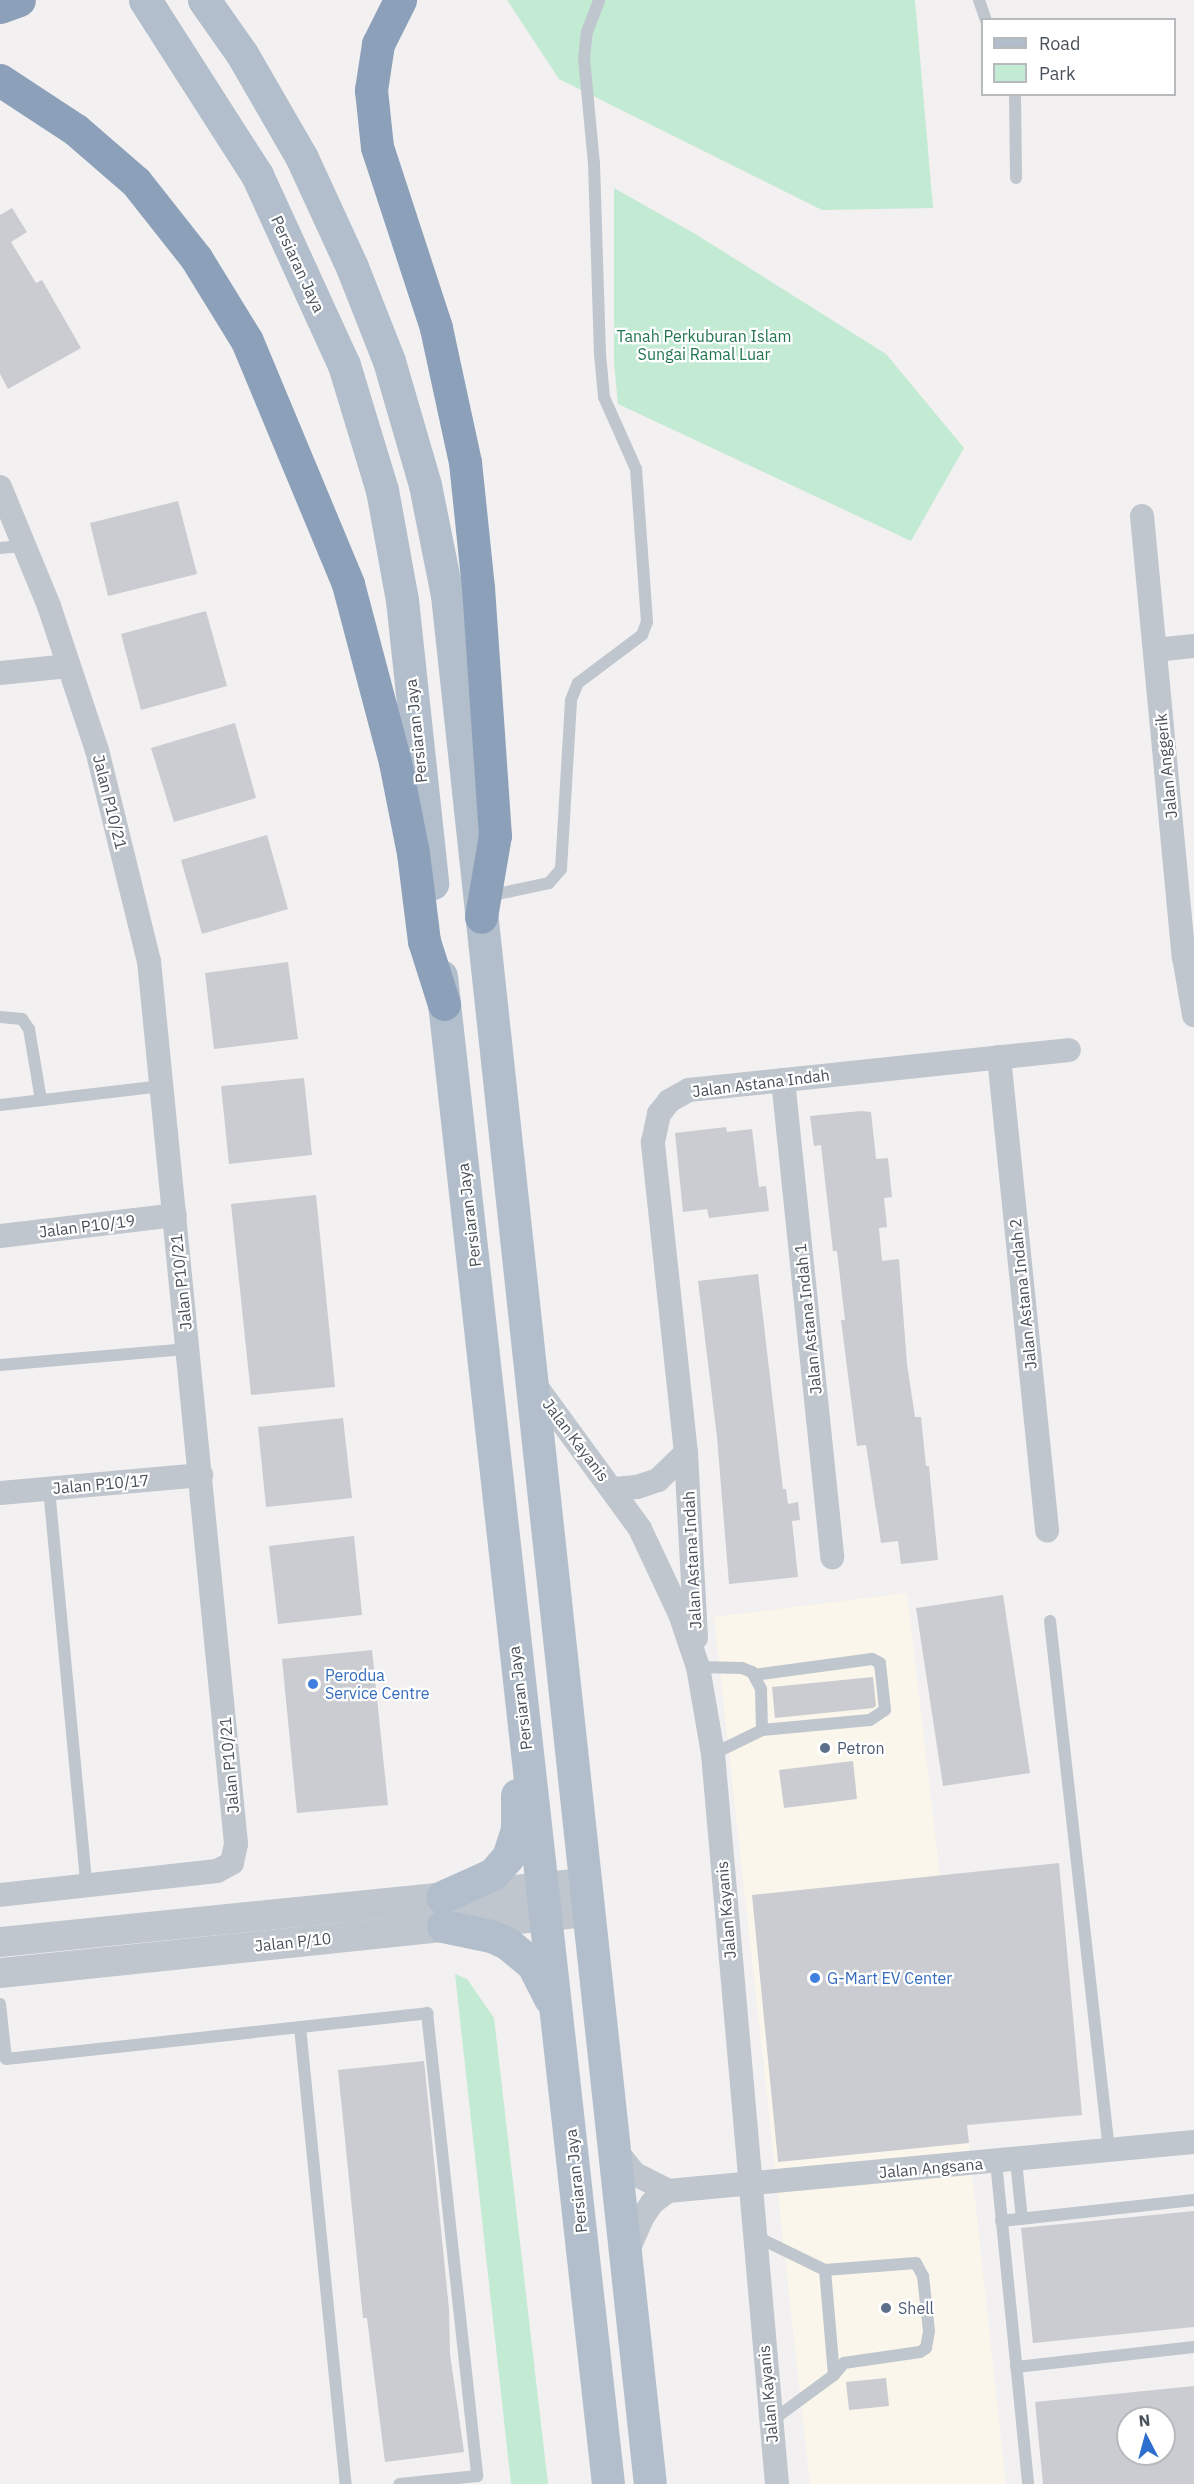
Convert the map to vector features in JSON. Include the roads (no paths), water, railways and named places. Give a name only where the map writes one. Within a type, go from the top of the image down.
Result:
[{"type":"highway","points":[[0,7],[19,0]]},
{"type":"highway","points":[[400,0],[378,44],[371,90],[377,147],[436,328],[465,462],[478,587],[495,835],[483,907]]},
{"type":"highway","points":[[0,80],[76,130],[136,182],[196,258],[247,341],[348,584],[394,762],[412,853],[424,942],[444,1004]]},
{"type":"main road","name":"Persiaran Jaya","points":[[145,0],[257,176],[344,365],[382,490],[402,600],[509,1607],[560,2026],[608,2484]]},
{"type":"main road","points":[[204,0],[242,54],[302,156],[389,361],[425,484],[447,595],[483,907],[612,2144],[650,2484]]},
{"type":"main road","points":[[509,1607],[517,1830],[508,1857],[493,1874],[442,1911],[520,1952],[542,1982],[560,2026]]},
{"type":"street","name":"Jalan P10/21","points":[[0,487],[25,546],[97,750],[149,960],[236,1844],[232,1863],[217,1871],[0,1895]]},
{"type":"street","name":"Jalan Anggerik","points":[[1142,516],[1155,650],[1185,868],[1184,957],[1194,1015]]},
{"type":"street","points":[[1155,650],[1194,646]]},
{"type":"street","points":[[0,673],[69,666]]},
{"type":"street","name":"Jalan Astana Indah","points":[[698,1667],[686,1453],[655,1128],[669,1101],[689,1090],[1069,1050]]},
{"type":"street","name":"Jalan Astana Indah 2","points":[[999,1057],[1047,1531]]},
{"type":"street","name":"Jalan Astana Indah 1","points":[[783,1080],[832,1557]]},
{"type":"street","name":"Jalan P10/19","points":[[0,1236],[175,1215]]},
{"type":"street","name":"Jalan Kayanis","points":[[533,1382],[614,1489],[660,1568],[698,1667],[713,1754],[777,2484]]},
{"type":"street","name":"Jalan Astana Indah","points":[[614,1489],[637,1487],[658,1480],[686,1453]]},
{"type":"street","name":"Jalan P10/17","points":[[0,1493],[201,1475]]},
{"type":"street","name":"Jalan P/10","points":[[0,1942],[442,1911],[586,1898]]},
{"type":"street","name":"Jalan P/10","points":[[0,1973],[442,1911]]},
{"type":"street","name":"Jalan Angsana","points":[[668,2191],[1006,2162],[1194,2142]]},
{"type":"street","points":[[612,2144],[635,2174],[668,2191],[652,2203],[642,2218],[625,2258]]},
{"type":"lane","points":[[483,907],[549,883],[561,869],[570,700],[578,683],[642,635],[647,622],[636,470],[604,397],[600,354],[595,187],[584,59],[587,32],[599,0]]},
{"type":"lane","points":[[979,0],[985,18]]},
{"type":"lane","points":[[1015,96],[1016,178]]},
{"type":"lane","points":[[0,548],[25,546]]},
{"type":"lane","points":[[0,1017],[22,1019],[29,1029],[41,1100]]},
{"type":"lane","points":[[0,1105],[162,1086]]},
{"type":"lane","points":[[0,1365],[188,1349]]},
{"type":"lane","points":[[49,1489],[86,1884]]},
{"type":"lane","points":[[1050,1621],[1109,2150]]},
{"type":"lane","points":[[698,1667],[742,1668],[754,1675],[872,1659],[880,1664],[885,1710],[877,1718],[762,1730],[713,1754]]},
{"type":"lane","points":[[754,1675],[763,1701],[762,1730]]},
{"type":"lane","points":[[0,2004],[3,2060],[427,2013],[477,2476],[399,2484]]},
{"type":"lane","points":[[300,2027],[346,2484]]},
{"type":"lane","points":[[1006,2162],[1022,2219]]},
{"type":"lane","points":[[1006,2162],[1001,2221],[1029,2484]]},
{"type":"lane","points":[[1001,2221],[1194,2200]]},
{"type":"lane","points":[[755,2236],[825,2270],[916,2263],[923,2276],[929,2331],[926,2348],[920,2352],[844,2363],[834,2375],[770,2422]]},
{"type":"lane","points":[[825,2270],[834,2375]]},
{"type":"lane","points":[[1016,2367],[1194,2346]]},
{"type":"place","name":"Perodua Service Centre","points":[[313,1684]]},
{"type":"place","name":"Petron","points":[[825,1748]]},
{"type":"place","name":"G-Mart EV Center","points":[[815,1978]]},
{"type":"place","name":"Shell","points":[[886,2308]]},
{"type":"park label","name":"Tanah Perkuburan Islam Sungai Ramal Luar","points":[[704,345]]}]
